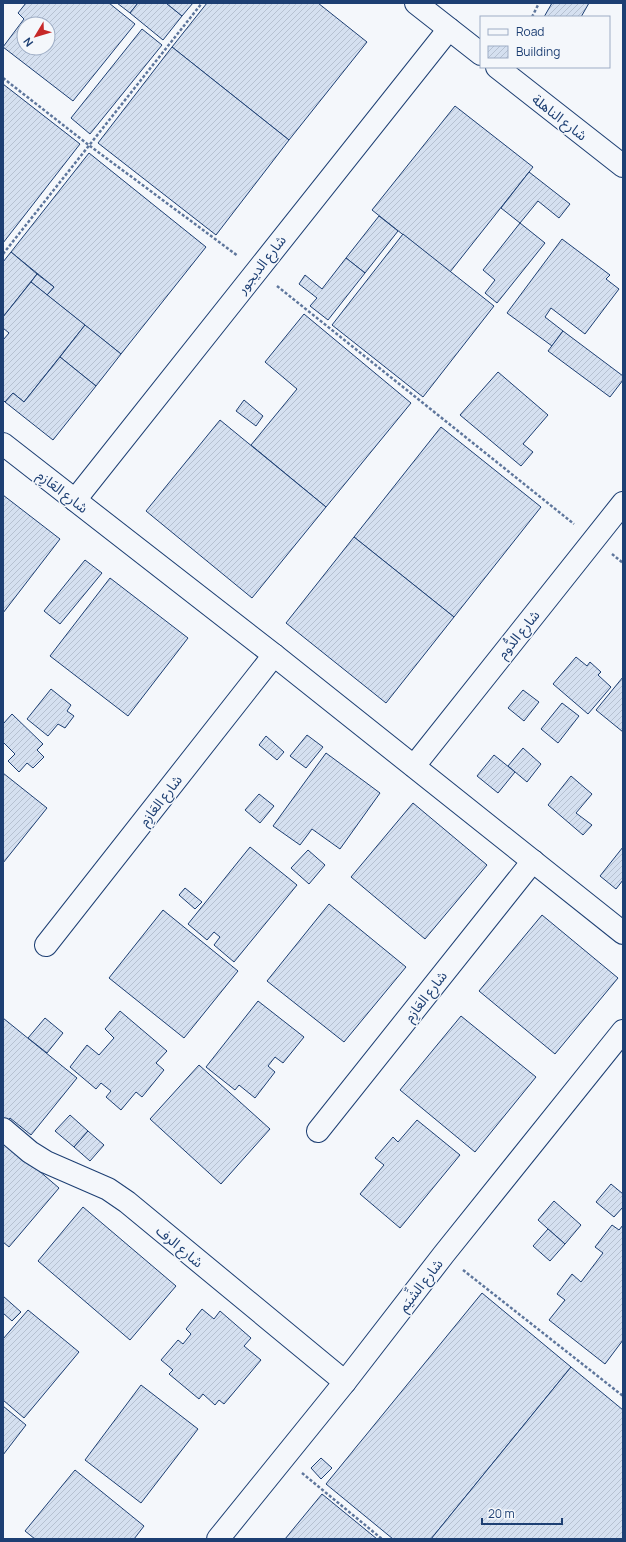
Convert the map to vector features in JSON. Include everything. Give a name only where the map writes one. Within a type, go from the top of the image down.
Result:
[{"type":"street","points":[[416,3],[480,53]]},
{"type":"street","name":"شارع الديجور","points":[[75,500],[448,29]]},
{"type":"street","name":"شارع الناهلة","points":[[498,68],[623,166]]},
{"type":"street","name":"شارع العَازِم","points":[[3,444],[274,655],[623,933]]},
{"type":"street","name":"شارع الدُّوم","points":[[414,766],[623,503]]},
{"type":"street","name":"شارع العَازِم","points":[[46,945],[274,655]]},
{"type":"street","name":"شارع العَازِم","points":[[318,1131],[533,860]]},
{"type":"street","name":"شارع الشِّيَم","points":[[218,1539],[345,1382],[444,1254],[623,1032]]},
{"type":"street","name":"شارع الرف","points":[[3,1130],[30,1152],[46,1162],[108,1189],[127,1202],[345,1382]]},
{"type":"path","points":[[3,254],[202,3]]},
{"type":"path","points":[[532,16],[539,3]]},
{"type":"path","points":[[3,78],[90,146],[257,270],[623,563]]},
{"type":"path","points":[[444,1254],[623,1396]]},
{"type":"path","points":[[283,1458],[382,1539]]},
{"type":"building","points":[[26,3],[109,3],[135,24],[73,101],[3,47],[16,30],[16,56],[56,56],[56,16],[21,16],[18,13]]},
{"type":"building","points":[[117,3],[138,3],[130,13]]},
{"type":"building","points":[[138,3],[166,3],[182,16],[163,40],[130,13]]},
{"type":"building","points":[[166,3],[193,3],[182,16]]},
{"type":"building","points":[[207,3],[318,3],[367,42],[289,140],[172,47]]},
{"type":"building","points":[[552,3],[589,3],[582,16],[545,16]]},
{"type":"building","points":[[142,29],[162,45],[90,134],[71,118]]},
{"type":"building","points":[[172,47],[289,140],[216,235],[98,143]]},
{"type":"building","points":[[3,84],[80,144],[3,243]]},
{"type":"building","points":[[455,106],[533,167],[450,272],[372,210]]},
{"type":"building","points":[[89,153],[206,247],[121,354],[47,295],[54,287],[11,252]]},
{"type":"building","points":[[529,172],[570,204],[559,218],[538,201],[520,223],[501,208]]},
{"type":"building","points":[[379,216],[398,231],[365,273],[346,258]]},
{"type":"building","points":[[520,223],[545,243],[497,303],[485,293],[495,280],[483,270]]},
{"type":"building","points":[[403,234],[494,306],[423,397],[332,325]]},
{"type":"building","points":[[562,239],[610,275],[606,279],[619,289],[585,334],[551,308],[545,317],[563,331],[552,346],[507,313]]},
{"type":"building","points":[[11,252],[37,274],[3,317],[3,262]]},
{"type":"building","points":[[346,258],[365,273],[328,320],[310,306],[317,298],[299,284],[305,275],[322,289]]},
{"type":"building","points":[[37,274],[54,287],[47,295],[31,282]]},
{"type":"building","points":[[31,282],[85,325],[24,402],[13,393],[5,402],[3,400],[3,340],[9,333],[3,328],[3,317]]},
{"type":"building","points":[[304,314],[411,403],[326,507],[251,445],[297,389],[265,362]]},
{"type":"building","points":[[85,325],[121,354],[96,386],[60,357]]},
{"type":"building","points":[[563,331],[623,376],[623,380],[610,397],[548,351]]},
{"type":"building","points":[[60,357],[96,386],[53,440],[5,402],[13,393],[24,402]]},
{"type":"building","points":[[498,372],[548,415],[523,444],[533,452],[521,466],[460,415]]},
{"type":"building","points":[[244,400],[263,416],[256,426],[236,411]]},
{"type":"building","points":[[220,420],[326,507],[252,598],[146,511]]},
{"type":"building","points":[[441,427],[541,507],[454,617],[354,537]]},
{"type":"building","points":[[3,495],[60,539],[3,613]]},
{"type":"building","points":[[354,537],[454,617],[386,703],[286,623]]},
{"type":"building","points":[[85,560],[102,573],[60,624],[44,611]]},
{"type":"building","points":[[110,578],[188,638],[128,716],[50,656]]},
{"type":"building","points":[[576,657],[587,666],[590,662],[601,672],[598,675],[611,687],[588,714],[553,684]]},
{"type":"building","points":[[623,677],[623,732],[596,710]]},
{"type":"building","points":[[51,689],[71,705],[67,711],[74,716],[65,728],[58,724],[48,736],[27,719]]},
{"type":"building","points":[[523,690],[539,702],[524,721],[508,708]]},
{"type":"building","points":[[562,703],[579,716],[558,743],[541,729]]},
{"type":"building","points":[[12,714],[43,744],[37,750],[44,757],[33,768],[27,763],[19,772],[8,761],[15,754],[3,742],[3,724]]},
{"type":"building","points":[[307,735],[323,747],[306,768],[290,756]]},
{"type":"building","points":[[266,736],[284,752],[277,760],[259,745]]},
{"type":"building","points":[[523,748],[541,764],[527,782],[508,766]]},
{"type":"building","points":[[326,753],[380,793],[340,849],[312,829],[300,845],[273,826]]},
{"type":"building","points":[[494,755],[515,772],[498,793],[477,776]]},
{"type":"building","points":[[3,773],[47,808],[3,863]]},
{"type":"building","points":[[571,776],[592,794],[576,813],[592,825],[583,835],[548,805]]},
{"type":"building","points":[[259,794],[274,806],[260,823],[245,810]]},
{"type":"building","points":[[413,803],[487,865],[425,939],[351,877]]},
{"type":"building","points":[[250,847],[297,885],[234,962],[214,945],[220,937],[214,932],[207,940],[188,924]]},
{"type":"building","points":[[623,847],[623,880],[616,889],[600,876]]},
{"type":"building","points":[[308,850],[325,865],[309,884],[291,868]]},
{"type":"building","points":[[185,888],[202,902],[195,909],[179,895]]},
{"type":"building","points":[[329,904],[406,967],[344,1042],[267,981]]},
{"type":"building","points":[[163,910],[238,971],[184,1038],[109,978]]},
{"type":"building","points":[[542,915],[618,978],[555,1054],[479,991]]},
{"type":"building","points":[[258,1001],[304,1037],[283,1063],[275,1057],[268,1066],[275,1072],[255,1098],[239,1085],[235,1090],[206,1067]]},
{"type":"building","points":[[120,1011],[167,1051],[156,1063],[164,1070],[142,1097],[136,1092],[121,1110],[106,1097],[111,1091],[101,1083],[96,1089],[70,1067],[87,1045],[99,1055],[114,1038],[105,1029]]},
{"type":"building","points":[[461,1016],[536,1077],[475,1152],[400,1090]]},
{"type":"building","points":[[3,1018],[77,1078],[31,1135],[10,1118],[4,1125],[3,1124]]},
{"type":"building","points":[[45,1018],[63,1033],[47,1053],[28,1038]]},
{"type":"building","points":[[199,1065],[270,1129],[221,1184],[150,1119]]},
{"type":"building","points":[[70,1115],[88,1131],[74,1147],[55,1131]]},
{"type":"building","points":[[417,1120],[460,1155],[400,1228],[360,1194],[384,1165],[375,1158],[393,1137],[398,1142]]},
{"type":"building","points":[[88,1131],[104,1145],[90,1161],[74,1147]]},
{"type":"building","points":[[3,1140],[59,1188],[9,1247],[3,1242]]},
{"type":"building","points":[[611,1184],[623,1194],[623,1207],[614,1217],[596,1202]]},
{"type":"building","points":[[554,1201],[581,1225],[565,1244],[538,1220]]},
{"type":"building","points":[[83,1207],[176,1286],[130,1340],[38,1261]]},
{"type":"building","points":[[612,1225],[619,1230],[623,1225],[623,1340],[605,1364],[549,1320],[565,1300],[557,1294],[572,1274],[581,1282],[603,1253],[595,1247]]},
{"type":"building","points":[[548,1229],[565,1244],[550,1261],[533,1246]]},
{"type":"building","points":[[482,1293],[571,1367],[431,1539],[393,1539],[326,1484]]},
{"type":"building","points":[[3,1296],[21,1312],[12,1321],[3,1313]]},
{"type":"building","points":[[202,1309],[214,1319],[220,1311],[251,1338],[244,1346],[261,1360],[224,1404],[219,1400],[215,1405],[203,1394],[199,1399],[169,1374],[173,1370],[161,1360],[178,1340],[183,1344],[191,1334],[186,1329]]},
{"type":"building","points":[[28,1310],[79,1352],[24,1418],[3,1400],[3,1339]]},
{"type":"building","points":[[571,1367],[623,1410],[623,1538],[431,1539]]},
{"type":"building","points":[[141,1385],[198,1429],[141,1503],[85,1460]]},
{"type":"building","points":[[3,1406],[26,1425],[3,1455]]},
{"type":"building","points":[[321,1458],[332,1468],[321,1479],[311,1468]]},
{"type":"building","points":[[75,1470],[144,1526],[134,1539],[35,1539],[25,1531]]},
{"type":"building","points":[[322,1494],[377,1539],[285,1539]]}]
